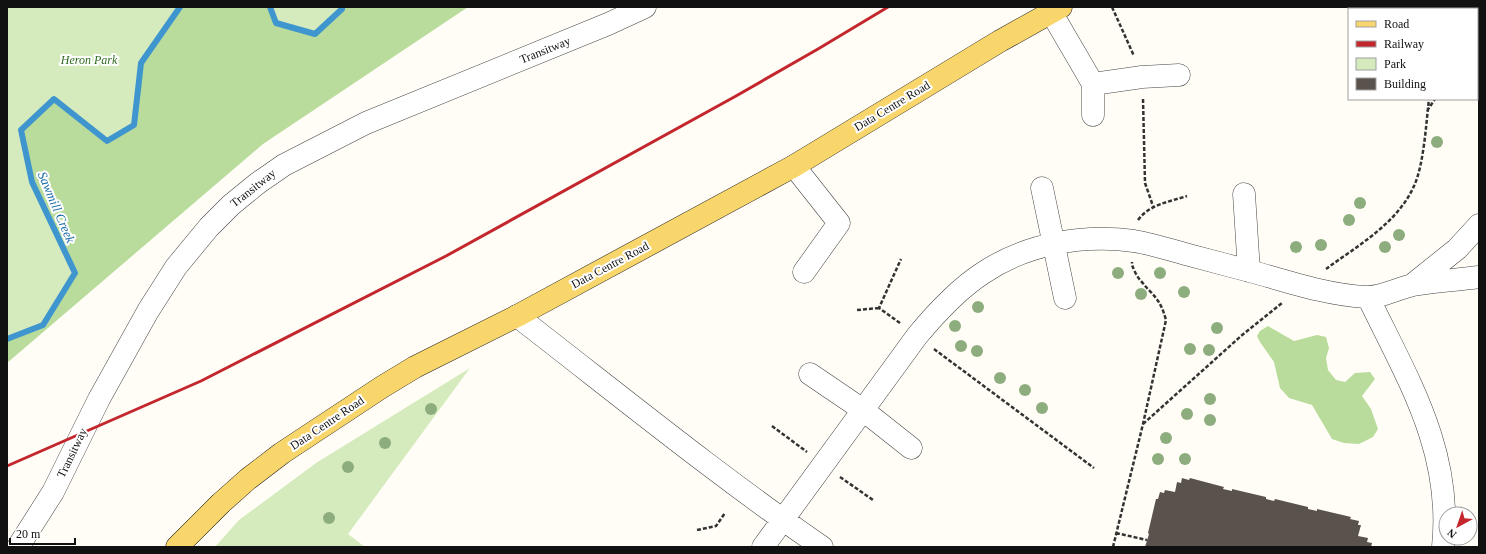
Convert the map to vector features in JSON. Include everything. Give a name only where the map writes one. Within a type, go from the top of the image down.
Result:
[{"type":"main road","name":"Data Centre Road","points":[[177,547],[221,503],[248,479],[282,453],[351,406],[415,367],[517,316],[794,166],[1000,41],[1056,10]]},
{"type":"lane","name":"Transitway","points":[[18,547],[53,492],[99,399],[148,311],[176,267],[209,227],[231,205],[258,183],[284,165],[366,123],[608,24],[645,7]]},
{"type":"lane","points":[[1056,10],[1093,84],[1093,115]]},
{"type":"lane","points":[[1093,84],[1142,77],[1179,75]]},
{"type":"lane","points":[[794,166],[839,223],[804,272]]},
{"type":"lane","points":[[1042,188],[1065,298]]},
{"type":"lane","points":[[1244,194],[1249,271]]},
{"type":"lane","points":[[1412,285],[1457,249],[1479,225]]},
{"type":"lane","points":[[764,547],[782,520],[917,336],[947,302],[983,273],[1025,252],[1053,244],[1076,240],[1104,239],[1134,241],[1303,286],[1338,294],[1368,297],[1412,285],[1479,277]]},
{"type":"lane","points":[[1368,297],[1422,410],[1432,437],[1443,490],[1443,547]]},
{"type":"lane","points":[[517,316],[782,520],[822,547]]},
{"type":"lane","points":[[810,374],[863,410],[911,448]]},
{"type":"path","points":[[1112,7],[1142,77],[1145,183],[1153,206]]},
{"type":"path","points":[[1143,424],[1241,336],[1303,286],[1390,220],[1407,200],[1414,186],[1418,172],[1429,100]]},
{"type":"path","points":[[1427,112],[1434,100]]},
{"type":"path","points":[[1112,547],[1143,424],[1166,320],[1163,307],[1154,293],[1140,280],[1132,265],[1135,229],[1139,219],[1153,206],[1187,196]]},
{"type":"path","points":[[879,308],[901,259]]},
{"type":"path","points":[[857,310],[879,308],[1094,468]]},
{"type":"path","points":[[697,530],[716,526],[725,513]]},
{"type":"path","points":[[1116,533],[1147,540]]},
{"type":"green space","name":"Heron Park","points":[[7,7],[180,7],[141,63],[134,125],[107,141],[54,99],[32,182],[75,273],[43,325],[7,339]]},
{"type":"green space","points":[[180,7],[270,7],[276,23],[315,34],[342,9],[342,7],[468,7],[263,144],[7,363],[7,339],[43,325],[75,273],[32,182],[21,130],[54,99],[107,141],[134,125],[141,63]]},
{"type":"green space","points":[[270,7],[342,7],[342,9],[315,34],[276,23]]},
{"type":"green space","points":[[1418,7],[1418,8],[1356,8]]},
{"type":"green space","points":[[1268,326],[1294,341],[1317,335],[1326,337],[1329,348],[1326,358],[1328,370],[1336,380],[1345,382],[1355,373],[1370,372],[1375,379],[1362,396],[1371,409],[1378,429],[1373,437],[1359,444],[1344,443],[1332,439],[1312,405],[1289,398],[1280,388],[1274,362],[1257,336],[1260,331]]},
{"type":"green space","points":[[470,368],[348,534],[365,547],[215,547],[239,520],[316,463]]},
{"type":"building","points":[[1182,478],[1189,480],[1190,478],[1224,487],[1223,489],[1232,491],[1232,489],[1266,497],[1266,499],[1274,501],[1275,499],[1308,507],[1308,509],[1317,511],[1317,509],[1351,517],[1350,519],[1359,521],[1358,525],[1361,525],[1358,536],[1368,538],[1367,542],[1372,543],[1371,547],[1145,547],[1156,499],[1158,499],[1160,492],[1164,493],[1165,490],[1175,492],[1177,482],[1181,483]]},
{"type":"waterway","name":"Sawmill Creek","points":[[7,339],[43,325],[75,273],[32,182],[21,130],[54,99],[107,141],[134,125],[141,63],[180,7]]},
{"type":"waterway","name":"Sawmill Creek","points":[[270,7],[276,23],[315,34],[342,9],[342,7]]},
{"type":"railway","points":[[7,466],[201,381],[446,256],[736,96],[888,7]]}]
